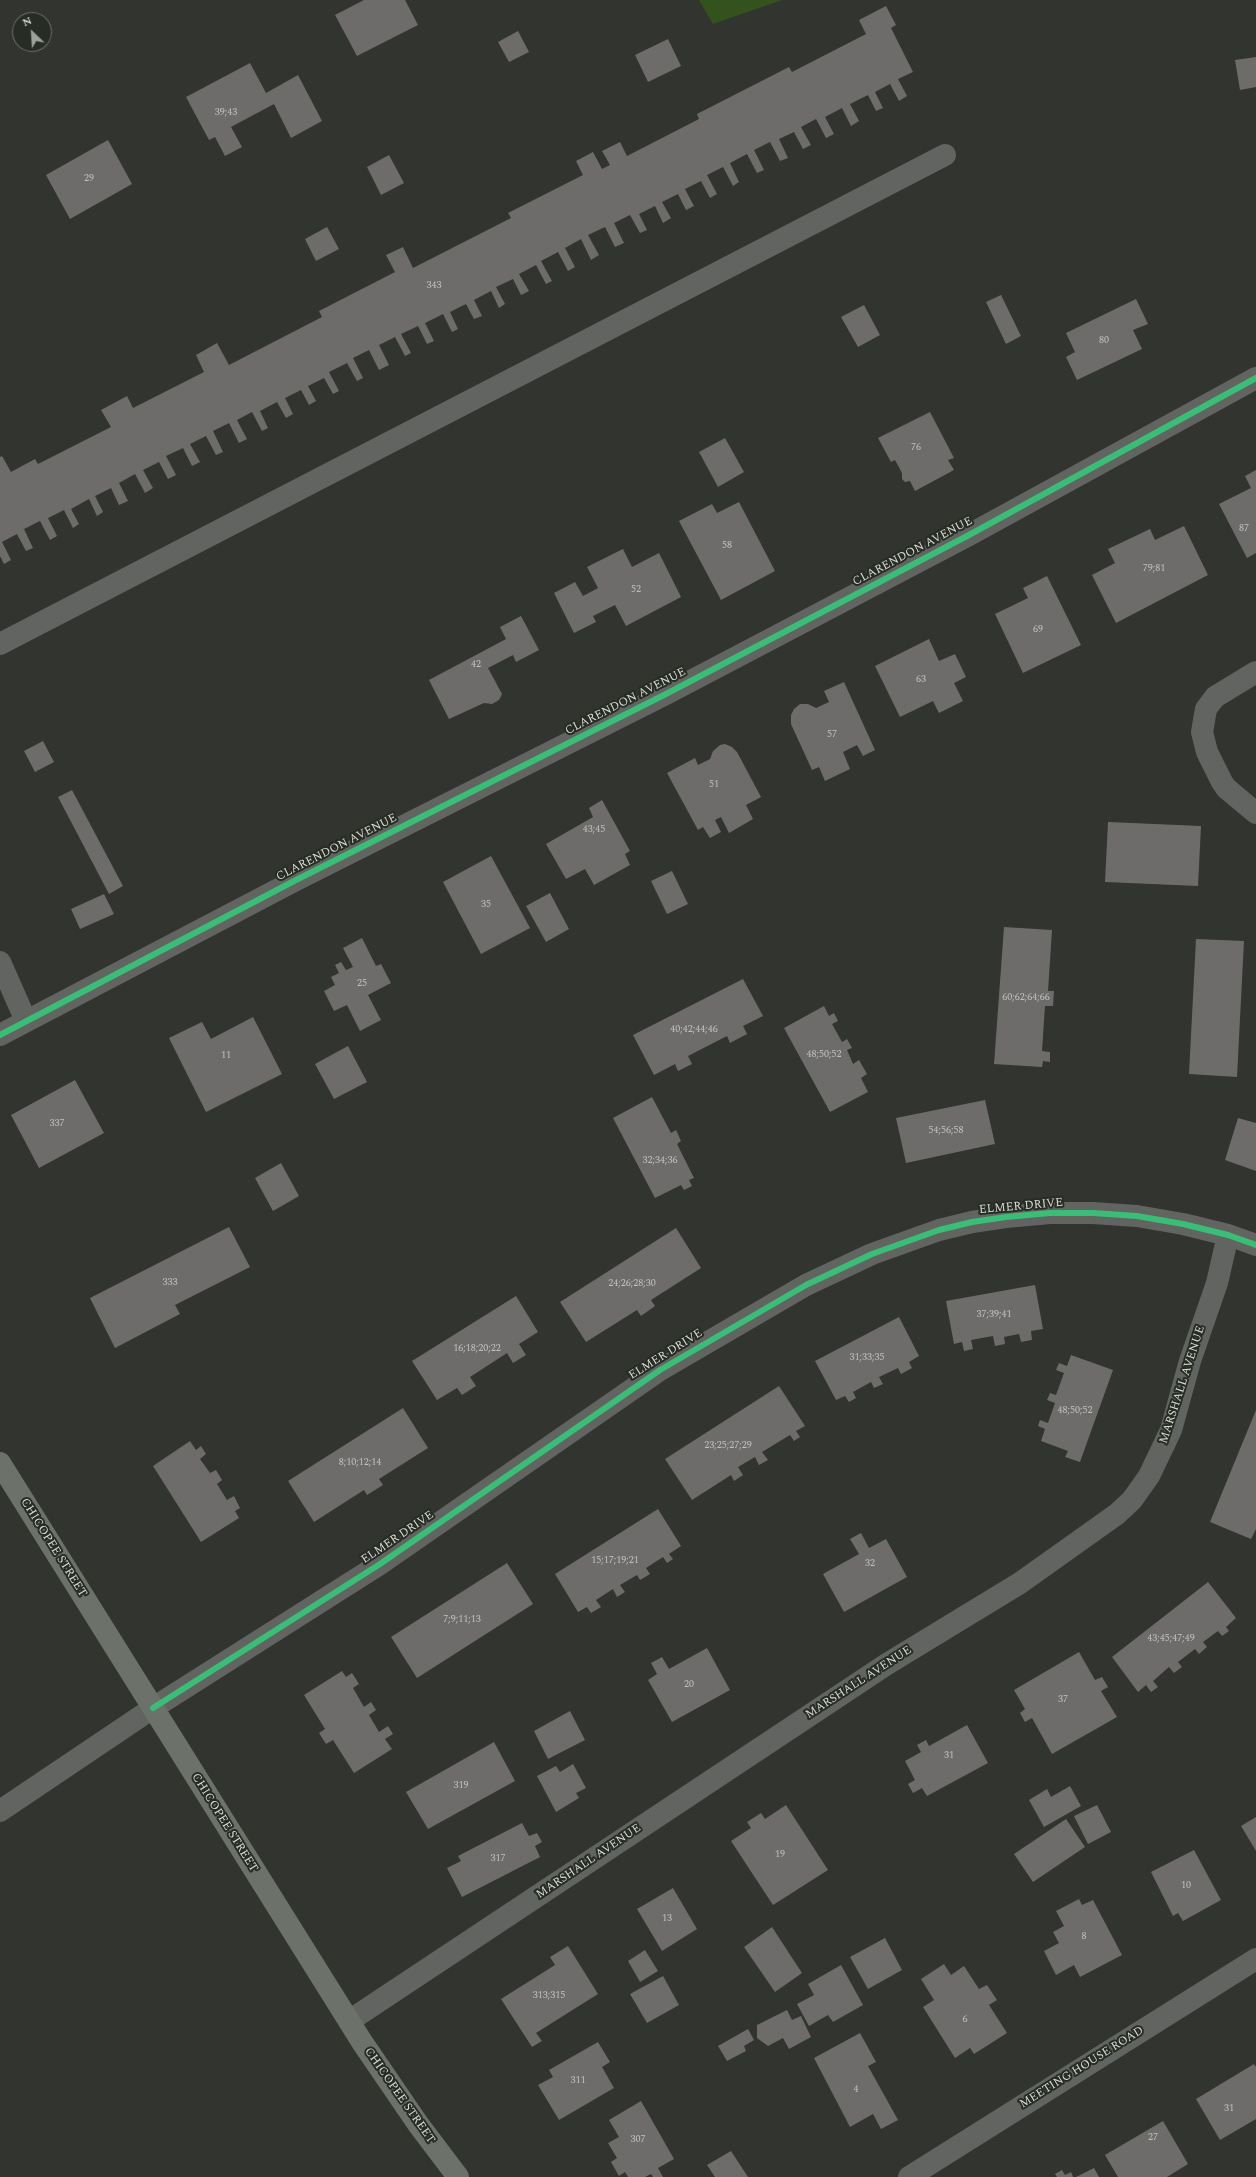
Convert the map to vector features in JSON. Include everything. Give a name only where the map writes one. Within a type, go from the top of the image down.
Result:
[{"type":"main road","name":"CHICOPEE STREET","points":[[0,1463],[349,2021],[396,2093],[458,2177]]},
{"type":"street","points":[[0,644],[944,154]]},
{"type":"street","name":"CLARENDON AVENUE","points":[[0,1035],[296,880],[666,694],[941,550],[1256,378]]},
{"type":"street","points":[[1256,672],[1215,697],[1206,709],[1202,732],[1207,752],[1222,782],[1226,788],[1256,813]]},
{"type":"street","points":[[0,962],[26,1021]]},
{"type":"street","name":"ELMER DRIVE","points":[[0,1811],[153,1708],[380,1564],[660,1370],[806,1285],[872,1254],[932,1232],[972,1222],[1050,1213],[1093,1213],[1137,1216],[1183,1224],[1228,1235],[1256,1245]]},
{"type":"street","name":"MARSHALL AVENUE","points":[[349,2021],[862,1680],[1020,1583],[1117,1514],[1132,1500],[1149,1476],[1171,1430],[1190,1361],[1217,1283],[1228,1235]]},
{"type":"street","name":"MEETING HOUSE ROAD","points":[[909,2177],[1256,1959]]},
{"type":"green space","points":[[699,0],[782,0],[713,24]]},
{"type":"building","points":[[364,0],[405,0],[418,25],[357,56],[335,15]]},
{"type":"building","points":[[886,6],[896,25],[891,28],[913,72],[898,79],[907,96],[899,101],[890,84],[875,92],[883,108],[876,111],[868,95],[850,104],[859,121],[851,126],[842,108],[825,117],[834,134],[826,138],[816,119],[801,127],[811,145],[803,149],[794,132],[779,139],[788,158],[780,161],[770,142],[754,150],[764,170],[757,173],[747,154],[730,163],[739,182],[733,186],[723,167],[707,175],[717,194],[710,198],[701,181],[685,189],[694,206],[686,210],[678,194],[662,202],[671,218],[663,223],[655,206],[639,214],[647,230],[640,233],[630,215],[614,223],[624,243],[615,247],[605,227],[588,235],[599,255],[591,260],[581,239],[565,248],[575,267],[568,271],[558,252],[541,261],[552,281],[546,284],[536,265],[519,274],[529,291],[521,295],[513,279],[496,287],[505,304],[499,308],[491,291],[474,300],[482,316],[474,319],[466,304],[450,312],[458,329],[452,332],[443,314],[425,323],[434,341],[427,344],[418,326],[401,334],[411,353],[405,356],[395,337],[379,345],[389,365],[379,370],[369,350],[353,358],[363,378],[357,381],[347,363],[329,372],[339,391],[333,394],[324,378],[308,386],[316,401],[309,405],[301,390],[285,398],[293,414],[286,418],[277,402],[260,411],[268,428],[262,431],[252,412],[237,420],[247,439],[239,443],[229,423],[213,431],[223,452],[216,455],[206,436],[190,444],[200,462],[192,466],[183,448],[166,456],[176,475],[168,479],[159,462],[143,470],[153,488],[145,493],[135,474],[119,483],[128,501],[119,505],[111,488],[95,496],[103,512],[97,516],[89,499],[71,509],[79,524],[73,528],[64,510],[48,518],[57,536],[50,540],[40,521],[24,529],[33,548],[26,551],[17,534],[2,542],[11,560],[4,564],[0,556],[0,457],[2,456],[11,472],[35,459],[38,464],[111,427],[101,410],[127,396],[133,408],[204,372],[196,355],[217,343],[229,365],[322,317],[319,311],[395,272],[386,255],[403,247],[413,268],[511,218],[508,213],[583,175],[576,161],[593,152],[602,169],[610,165],[602,151],[620,142],[627,156],[699,119],[697,114],[789,67],[792,72],[866,34],[859,20]]},
{"type":"building","points":[[518,31],[529,52],[509,62],[498,42]]},
{"type":"building","points":[[668,39],[681,66],[648,82],[635,55]]},
{"type":"building","points":[[1256,57],[1256,87],[1240,90],[1235,60]]},
{"type":"building","points":[[250,63],[266,93],[298,75],[322,121],[291,138],[274,104],[231,127],[242,147],[225,156],[215,137],[209,140],[186,97]]},
{"type":"building","points":[[108,140],[132,184],[70,219],[46,175]]},
{"type":"building","points":[[389,155],[404,183],[381,195],[367,167]]},
{"type":"building","points":[[327,227],[339,249],[316,261],[305,239]]},
{"type":"building","points":[[1001,295],[1021,336],[1006,344],[986,302]]},
{"type":"building","points":[[1136,299],[1148,324],[1133,330],[1142,349],[1077,380],[1066,357],[1075,352],[1066,333]]},
{"type":"building","points":[[864,305],[880,335],[858,347],[841,317]]},
{"type":"building","points":[[930,412],[954,458],[948,460],[954,470],[915,491],[910,481],[905,482],[902,479],[902,473],[895,460],[891,462],[878,438]]},
{"type":"building","points":[[725,438],[744,472],[718,487],[699,452]]},
{"type":"building","points":[[1256,470],[1256,553],[1247,558],[1219,504],[1251,488],[1245,476]]},
{"type":"building","points":[[739,502],[775,571],[721,600],[679,521],[712,504],[717,513]]},
{"type":"building","points":[[1184,526],[1208,575],[1116,623],[1092,575],[1115,563],[1108,549],[1150,529],[1155,540]]},
{"type":"building","points":[[623,549],[632,567],[659,553],[681,597],[626,626],[615,605],[593,616],[596,622],[574,633],[554,593],[575,582],[583,596],[598,588],[587,567]]},
{"type":"building","points":[[1047,576],[1081,645],[1023,673],[995,614],[1028,598],[1023,588]]},
{"type":"building","points":[[521,616],[539,650],[516,662],[513,655],[488,668],[502,694],[499,700],[492,704],[484,703],[449,719],[429,680],[506,639],[500,627]]},
{"type":"building","points":[[929,639],[939,661],[955,654],[966,677],[954,683],[963,701],[939,713],[933,701],[900,717],[875,666]]},
{"type":"building","points":[[844,682],[875,750],[863,756],[857,745],[843,752],[850,769],[825,781],[819,767],[812,770],[791,724],[791,715],[794,709],[800,704],[808,704],[816,708],[829,702],[824,691]]},
{"type":"building","points":[[43,741],[54,762],[35,772],[24,751]]},
{"type":"building","points":[[725,744],[732,747],[737,752],[761,797],[746,805],[753,819],[729,833],[721,817],[715,820],[721,832],[710,838],[703,827],[698,830],[667,773],[695,758],[698,765],[710,759],[713,751],[720,745]]},
{"type":"building","points":[[72,790],[123,886],[109,894],[58,797]]},
{"type":"building","points":[[602,800],[630,851],[625,854],[630,865],[594,885],[585,869],[566,879],[546,844],[593,817],[589,808]]},
{"type":"building","points":[[1108,822],[1201,826],[1198,886],[1105,882]]},
{"type":"building","points":[[491,856],[530,928],[481,954],[443,882]]},
{"type":"building","points":[[672,871],[688,904],[667,914],[651,881]]},
{"type":"building","points":[[550,893],[569,929],[546,942],[526,906]]},
{"type":"building","points":[[104,894],[114,914],[80,929],[71,909]]},
{"type":"building","points":[[1004,927],[1052,930],[1048,991],[1054,991],[1053,1006],[1045,1006],[1042,1051],[1050,1052],[1050,1062],[1043,1061],[1042,1067],[994,1064]]},
{"type":"building","points":[[362,938],[376,966],[381,964],[391,983],[368,995],[381,1020],[360,1031],[347,1005],[334,1011],[324,991],[335,985],[331,977],[339,973],[335,965],[341,962],[346,970],[353,967],[343,948]]},
{"type":"building","points":[[1196,939],[1244,941],[1237,1077],[1189,1074]]},
{"type":"building","points":[[743,979],[763,1016],[743,1026],[747,1034],[730,1043],[727,1036],[688,1056],[692,1064],[678,1071],[675,1064],[654,1075],[633,1035]]},
{"type":"building","points":[[824,1006],[829,1016],[834,1013],[838,1021],[832,1024],[842,1042],[847,1039],[852,1048],[847,1050],[853,1064],[859,1060],[867,1074],[861,1078],[868,1092],[830,1112],[784,1028]]},
{"type":"building","points":[[253,1017],[282,1074],[206,1112],[169,1038],[202,1022],[211,1039]]},
{"type":"building","points":[[348,1046],[367,1082],[334,1099],[315,1064]]},
{"type":"building","points":[[75,1080],[104,1133],[39,1168],[11,1115]]},
{"type":"building","points":[[652,1097],[671,1133],[676,1130],[681,1141],[677,1144],[694,1178],[689,1180],[692,1186],[684,1190],[681,1185],[655,1198],[613,1118]]},
{"type":"building","points":[[985,1100],[995,1144],[906,1163],[896,1118]]},
{"type":"building","points":[[1238,1118],[1256,1123],[1256,1171],[1225,1160]]},
{"type":"building","points":[[281,1163],[299,1196],[273,1211],[255,1178]]},
{"type":"building","points":[[229,1227],[250,1267],[175,1305],[180,1314],[115,1348],[90,1298]]},
{"type":"building","points":[[676,1228],[701,1268],[651,1300],[655,1306],[641,1316],[637,1310],[586,1342],[560,1302]]},
{"type":"building","points":[[1035,1285],[1043,1329],[1031,1331],[1032,1340],[1021,1342],[1019,1334],[1004,1337],[1005,1344],[995,1346],[993,1336],[971,1340],[973,1349],[964,1351],[962,1342],[954,1344],[946,1301]]},
{"type":"building","points":[[516,1296],[538,1332],[519,1344],[526,1355],[513,1363],[507,1353],[470,1377],[476,1386],[462,1395],[457,1388],[437,1400],[412,1361]]},
{"type":"building","points":[[899,1317],[919,1356],[909,1362],[912,1368],[901,1374],[898,1368],[879,1377],[883,1384],[874,1388],[871,1382],[853,1392],[856,1398],[849,1402],[845,1396],[836,1400],[815,1361]]},
{"type":"building","points":[[1071,1355],[1113,1370],[1080,1462],[1065,1457],[1068,1451],[1041,1441],[1045,1429],[1038,1426],[1040,1420],[1048,1423],[1055,1403],[1047,1400],[1050,1393],[1056,1395],[1064,1373],[1056,1370],[1059,1363],[1067,1366]]},
{"type":"building","points":[[779,1386],[805,1426],[796,1431],[800,1437],[794,1441],[790,1435],[762,1452],[768,1460],[759,1465],[755,1457],[738,1467],[743,1475],[734,1481],[731,1475],[692,1500],[665,1459]]},
{"type":"building","points":[[403,1408],[428,1448],[379,1479],[383,1485],[367,1495],[364,1490],[314,1522],[288,1481]]},
{"type":"building","points":[[1256,1410],[1256,1529],[1251,1539],[1210,1522]]},
{"type":"building","points":[[190,1441],[196,1450],[201,1446],[206,1454],[200,1459],[210,1473],[216,1470],[222,1480],[217,1484],[227,1500],[234,1496],[240,1508],[235,1511],[239,1518],[201,1542],[153,1466]]},
{"type":"building","points":[[658,1509],[681,1546],[669,1554],[673,1559],[667,1563],[663,1557],[646,1568],[650,1574],[640,1580],[637,1575],[620,1585],[625,1592],[617,1597],[613,1589],[596,1600],[601,1607],[591,1613],[587,1607],[578,1612],[555,1574]]},
{"type":"building","points":[[861,1533],[869,1548],[886,1539],[907,1577],[844,1612],[823,1574],[859,1554],[850,1539]]},
{"type":"building","points":[[507,1563],[533,1604],[417,1678],[391,1637]]},
{"type":"building","points":[[1208,1582],[1236,1618],[1226,1627],[1229,1631],[1222,1636],[1218,1631],[1203,1642],[1207,1647],[1199,1654],[1195,1649],[1178,1662],[1182,1667],[1174,1673],[1169,1667],[1153,1681],[1158,1687],[1151,1692],[1146,1685],[1138,1692],[1112,1657]]},
{"type":"building","points":[[707,1648],[730,1690],[672,1722],[648,1680],[657,1674],[651,1663],[662,1657],[669,1669]]},
{"type":"building","points":[[1079,1652],[1095,1680],[1102,1677],[1108,1687],[1101,1691],[1117,1717],[1052,1754],[1032,1718],[1025,1722],[1020,1713],[1025,1709],[1014,1690]]},
{"type":"building","points":[[342,1671],[346,1677],[352,1673],[359,1684],[353,1688],[364,1707],[371,1702],[376,1710],[369,1715],[379,1732],[388,1726],[393,1734],[385,1739],[392,1749],[354,1773],[333,1740],[326,1744],[319,1733],[325,1729],[304,1695]]},
{"type":"building","points":[[570,1711],[585,1740],[548,1759],[534,1731]]},
{"type":"building","points":[[967,1725],[988,1763],[927,1796],[922,1788],[913,1793],[908,1784],[915,1780],[905,1761],[921,1752],[917,1745],[926,1740],[929,1746]]},
{"type":"building","points":[[494,1742],[515,1781],[428,1829],[406,1792]]},
{"type":"building","points":[[573,1764],[586,1788],[576,1793],[579,1798],[556,1812],[537,1776],[556,1766],[560,1772]]},
{"type":"building","points":[[1070,1786],[1081,1806],[1044,1827],[1029,1800],[1047,1789],[1051,1797]]},
{"type":"building","points":[[786,1805],[828,1870],[773,1905],[731,1841],[751,1828],[747,1822],[761,1813],[765,1819]]},
{"type":"building","points":[[1097,1805],[1111,1832],[1088,1844],[1074,1816]]},
{"type":"building","points":[[1256,1817],[1256,1851],[1241,1826]]},
{"type":"building","points":[[1066,1819],[1085,1847],[1033,1882],[1014,1854]]},
{"type":"building","points":[[522,1823],[529,1836],[537,1833],[542,1842],[535,1846],[540,1857],[462,1897],[447,1868],[461,1861],[458,1856]]},
{"type":"building","points":[[1194,1850],[1221,1900],[1183,1921],[1178,1913],[1173,1916],[1151,1872]]},
{"type":"building","points":[[673,1888],[697,1929],[662,1951],[637,1909]]},
{"type":"building","points":[[1079,1899],[1082,1905],[1093,1900],[1122,1955],[1080,1977],[1074,1965],[1056,1975],[1044,1951],[1059,1943],[1053,1932],[1064,1926],[1056,1911]]},
{"type":"building","points":[[772,1927],[802,1973],[775,1992],[744,1947]]},
{"type":"building","points":[[885,1938],[902,1970],[868,1989],[850,1957]]},
{"type":"building","points":[[568,1946],[598,1994],[536,2033],[542,2041],[532,2047],[501,1999],[555,1965],[550,1957]]},
{"type":"building","points":[[645,1950],[658,1971],[640,1982],[628,1961]]},
{"type":"building","points":[[944,1964],[951,1975],[964,1966],[979,1989],[987,1985],[997,2000],[989,2005],[1007,2033],[974,2054],[970,2048],[955,2058],[923,2007],[934,2000],[921,1979]]},
{"type":"building","points":[[841,1965],[863,2005],[833,2022],[828,2015],[809,2026],[797,2004],[814,1995],[808,1984]]},
{"type":"building","points":[[663,1976],[679,2005],[647,2023],[630,1994]]},
{"type":"building","points":[[787,2010],[792,2020],[801,2016],[811,2037],[789,2049],[783,2038],[768,2046],[757,2038],[757,2025]]},
{"type":"building","points":[[748,2029],[754,2040],[744,2046],[746,2051],[727,2061],[718,2046]]},
{"type":"building","points":[[860,2033],[876,2062],[868,2066],[898,2120],[881,2129],[873,2114],[850,2127],[814,2058]]},
{"type":"building","points":[[598,2042],[610,2062],[602,2067],[614,2088],[559,2120],[538,2085],[553,2077],[549,2070]]},
{"type":"building","points":[[1254,2064],[1256,2067],[1256,2119],[1220,2140],[1196,2099]]},
{"type":"building","points":[[641,2101],[674,2159],[658,2168],[663,2177],[653,2177],[651,2174],[645,2177],[628,2177],[625,2172],[619,2176],[611,2162],[617,2158],[608,2143],[619,2137],[609,2120]]},
{"type":"building","points":[[1163,2121],[1188,2164],[1167,2177],[1118,2177],[1105,2155]]},
{"type":"building","points":[[731,2151],[748,2177],[715,2177],[707,2165]]},
{"type":"building","points":[[1094,2168],[1099,2177],[1076,2177]]},
{"type":"building","points":[[1062,2170],[1065,2175],[1071,2172],[1073,2177],[1057,2177],[1055,2174]]},
{"type":"cycle path","points":[[0,1035],[296,880],[666,694],[969,535],[1256,378]]},
{"type":"cycle path","points":[[153,1708],[380,1564],[660,1370],[806,1285],[872,1254],[939,1230],[972,1222],[1050,1213],[1093,1213],[1137,1216],[1183,1224],[1228,1235],[1256,1245]]}]
